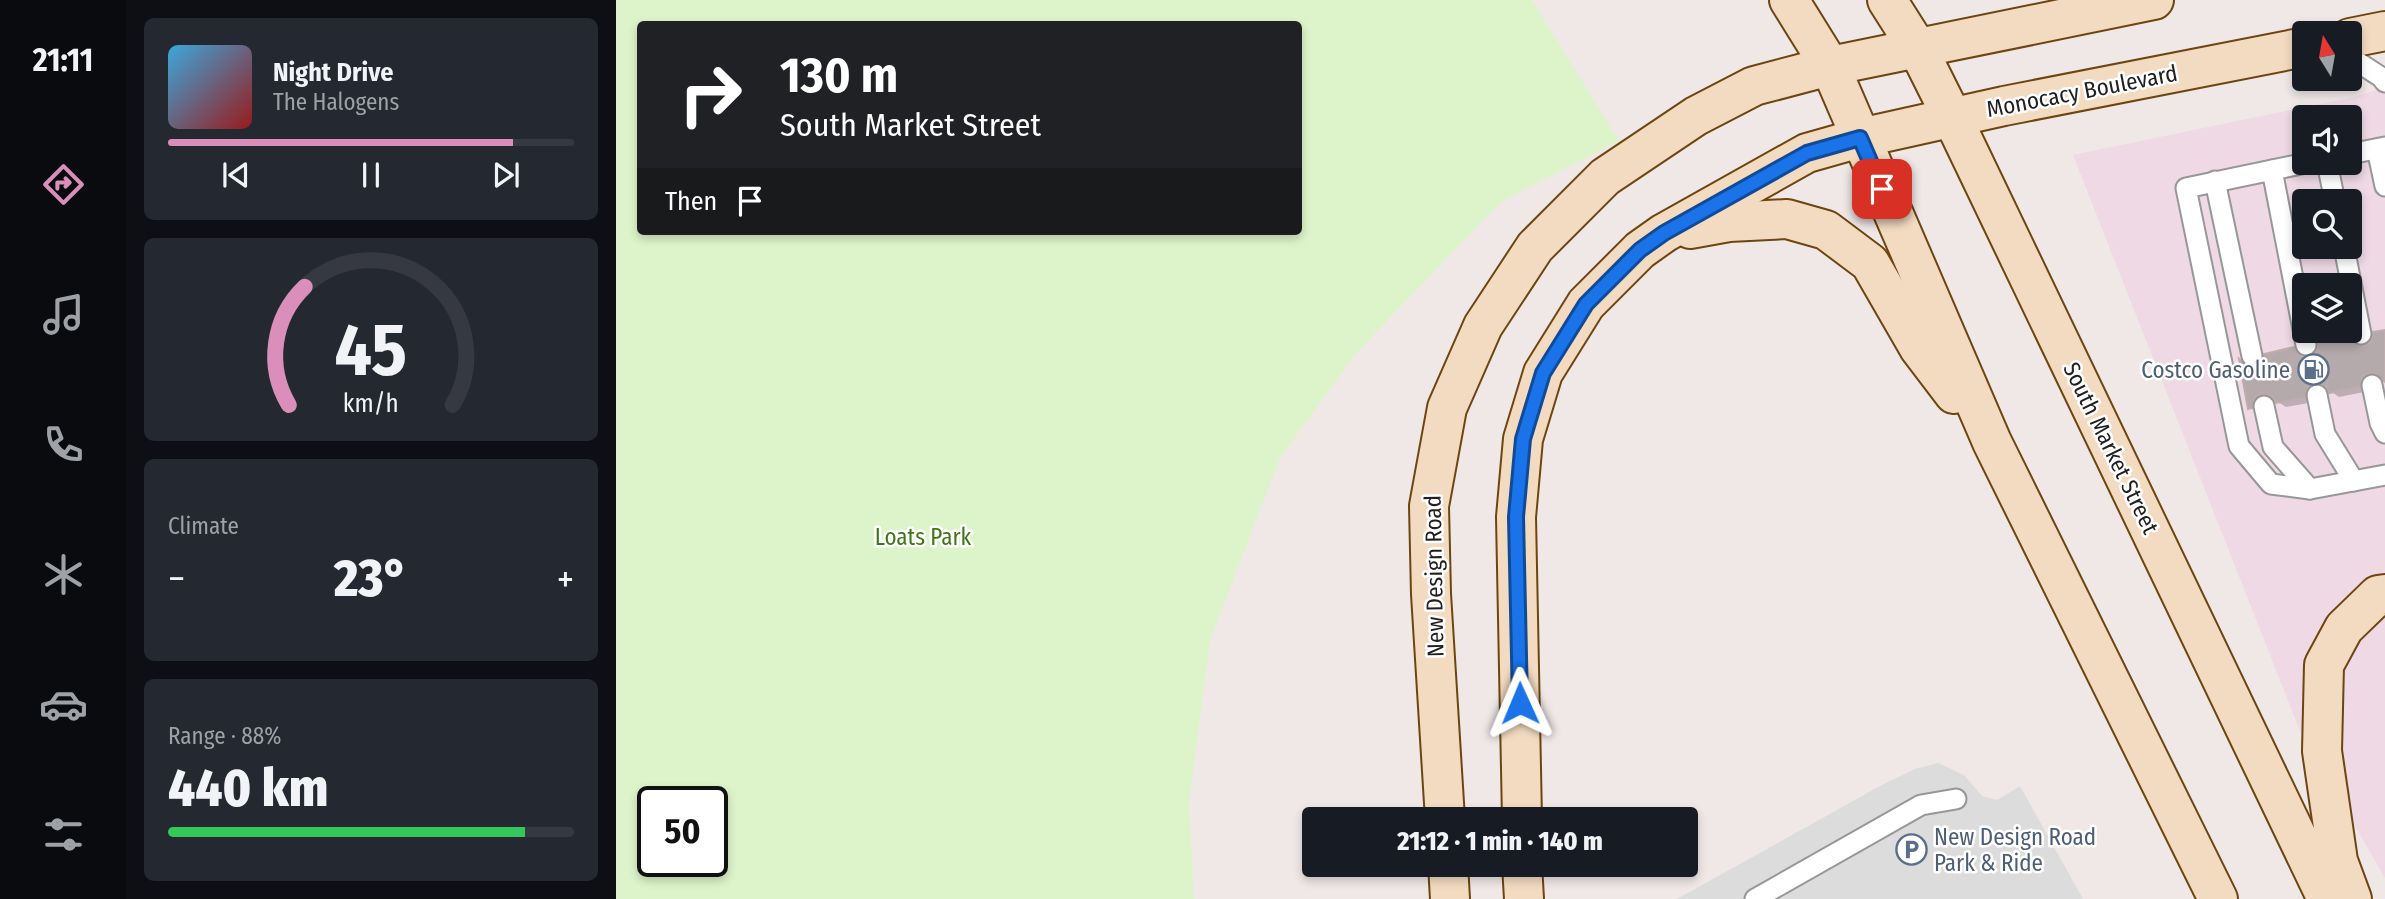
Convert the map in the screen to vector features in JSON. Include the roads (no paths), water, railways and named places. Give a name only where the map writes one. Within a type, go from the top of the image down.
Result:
[{"type":"main road","points":[[1789,0],[1829,66],[1992,442],[2218,899]]},
{"type":"main road","name":"South Market Street","points":[[1887,0],[1918,49],[1952,117],[2327,899]]},
{"type":"main road","points":[[1829,66],[2154,0]]},
{"type":"main road","points":[[2362,36],[2385,32]]},
{"type":"main road","name":"Monocacy Boulevard","points":[[1860,138],[1952,117],[2292,50]]},
{"type":"main road","name":"New Design Road","points":[[1444,807],[1431,594],[1429,506],[1447,408],[1483,326],[1535,247],[1605,177],[1696,116],[1754,86],[1829,66]]},
{"type":"main road","points":[[1522,807],[1516,517],[1523,439],[1543,373],[1586,304],[1640,250],[1664,233],[1807,153],[1860,138]]},
{"type":"main road","points":[[1664,233],[1729,222],[1787,219],[1826,230],[1870,263],[1919,348],[1992,442]]},
{"type":"main road","points":[[2352,899],[2338,861],[2322,751],[2324,664],[2344,628],[2378,595],[2385,594]]},
{"type":"main road","points":[[1449,877],[1450,899]]},
{"type":"main road","points":[[1523,877],[1524,899]]},
{"type":"lane","points":[[2362,64],[2381,76],[2385,82]]},
{"type":"lane","points":[[2362,152],[2381,148],[2385,186]]},
{"type":"lane","points":[[2292,166],[2186,188],[2239,446],[2272,484],[2310,489],[2385,475]]},
{"type":"lane","points":[[2272,170],[2306,345]]},
{"type":"lane","points":[[2215,181],[2252,356]]},
{"type":"lane","points":[[2372,385],[2380,423],[2385,433]]},
{"type":"lane","points":[[2316,395],[2325,434],[2354,481]]},
{"type":"lane","points":[[2264,406],[2273,447],[2310,489]]},
{"type":"lane","points":[[1755,899],[1922,805],[1956,799]]},
{"type":"place","name":"Costco Gasoline","points":[[2313,370]]},
{"type":"place","name":"New Design Road Park & Ride","points":[[1911,850]]},
{"type":"park label","name":"Loats Park","points":[[923,537]]}]
